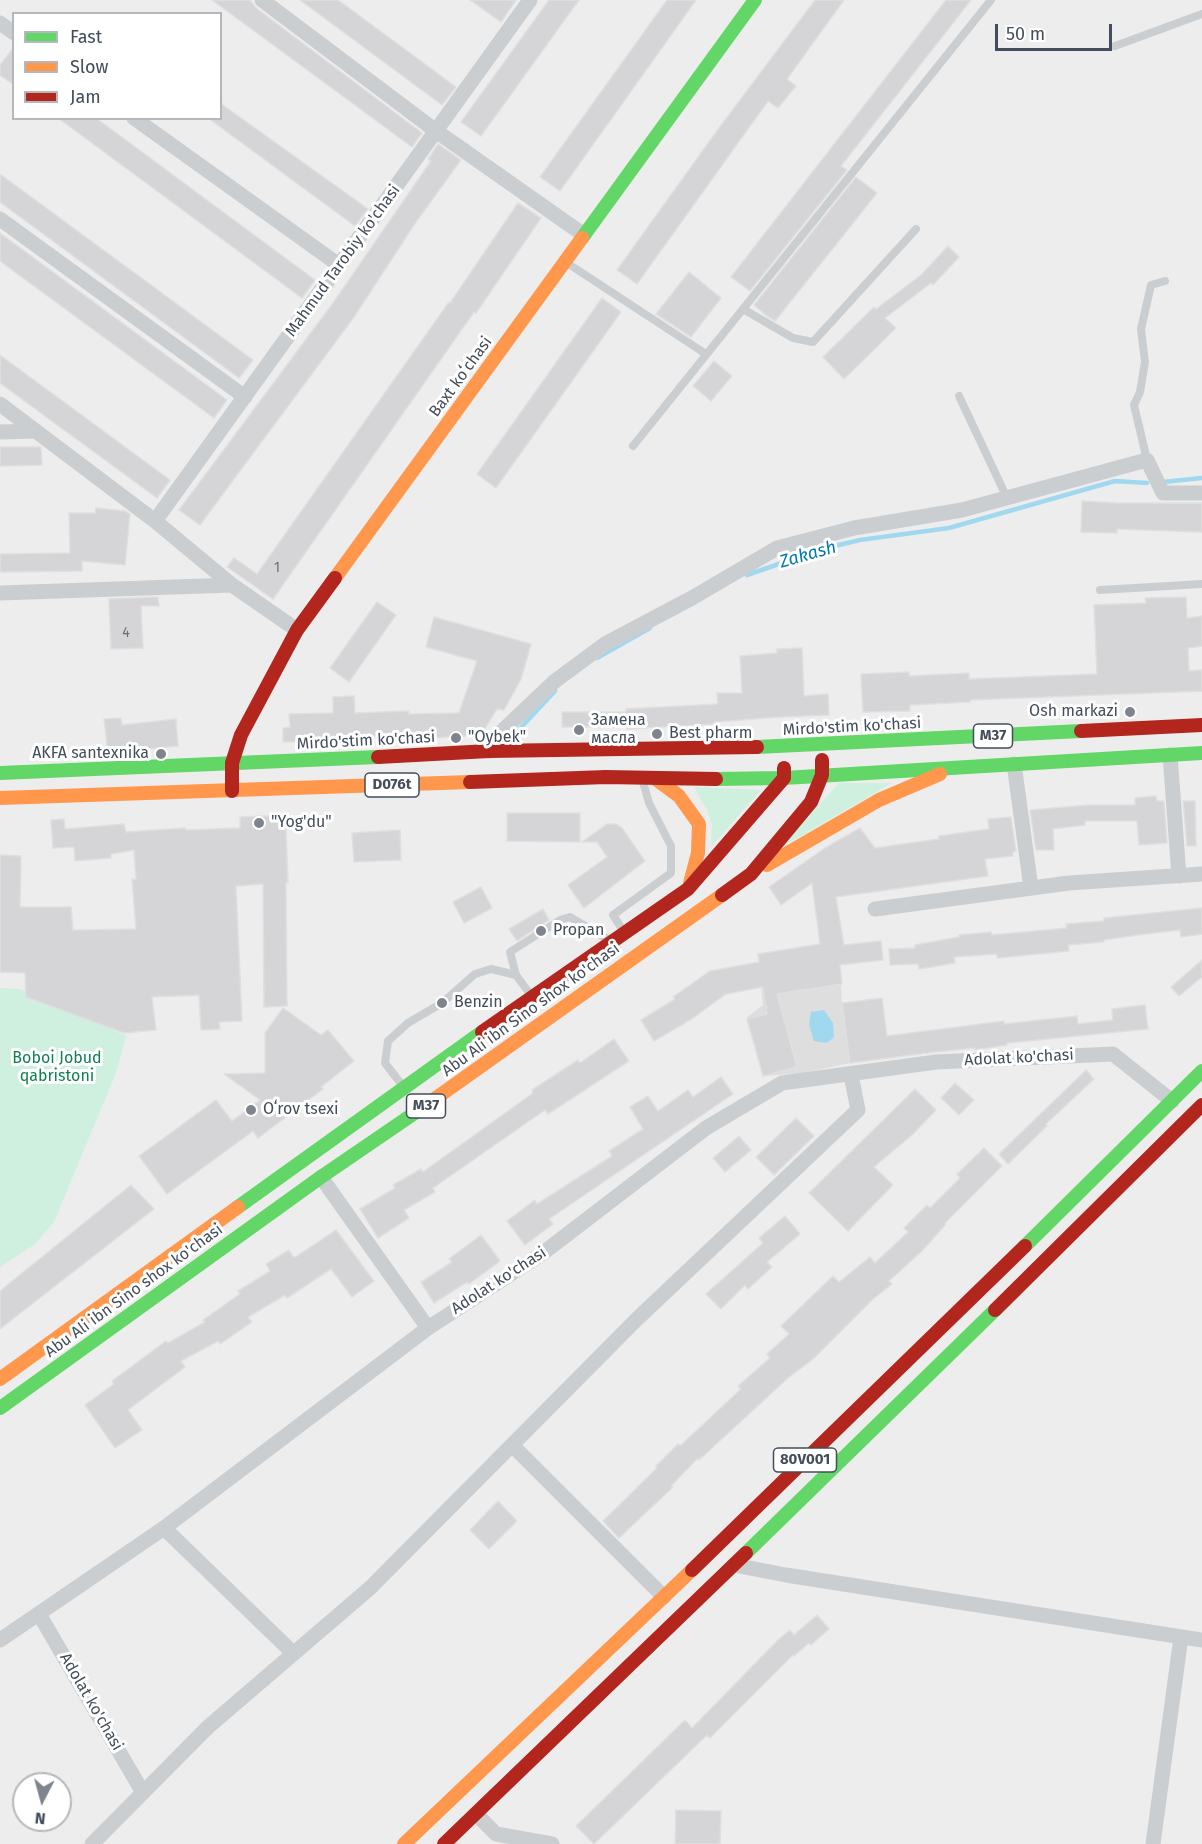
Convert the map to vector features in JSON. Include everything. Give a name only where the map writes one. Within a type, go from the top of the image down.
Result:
[{"type":"main road","name":"Baxt koʻchasi","points":[[232,791],[232,763],[241,735],[297,630],[755,0]]},
{"type":"main road","name":"Mirdo'stim ko'chasi","points":[[0,773],[330,760],[489,751],[784,747],[1202,725]]},
{"type":"main road","name":"Abu Ali ibn Sino shox ko'chasi","points":[[0,1408],[752,874],[811,802],[822,775],[822,745]]},
{"type":"main road","points":[[784,747],[784,777]]},
{"type":"main road","name":"M37","points":[[784,777],[1202,753]]},
{"type":"main road","name":"M37","points":[[752,874],[879,800],[956,767]]},
{"type":"main road","name":"D076t","points":[[0,798],[606,777],[784,777]]},
{"type":"main road","name":"Abu Ali ibn Sino shox ko'chasi","points":[[0,1379],[532,996],[688,889],[784,777]]},
{"type":"main road","points":[[649,778],[679,796],[699,824],[698,853],[688,889]]},
{"type":"main road","name":"80V001","points":[[404,1844],[664,1597],[1202,1071]]},
{"type":"main road","name":"80V001","points":[[444,1844],[734,1565],[1202,1105]]},
{"type":"main road","points":[[1022,1249],[1037,1269]]},
{"type":"street","points":[[262,0],[436,130],[584,235]]},
{"type":"street","name":"Mahmud Tarobiy ko'chasi","points":[[155,521],[526,1]]},
{"type":"street","points":[[137,120],[339,265]]},
{"type":"street","points":[[0,219],[244,397]]},
{"type":"street","points":[[0,404],[155,521],[232,585],[297,630]]},
{"type":"street","points":[[0,432],[36,431]]},
{"type":"street","points":[[489,751],[498,735],[555,681],[605,644],[692,598],[777,548],[854,528],[962,510],[1147,460],[1163,493],[1202,493]]},
{"type":"street","points":[[0,593],[232,585]]},
{"type":"street","points":[[1170,755],[1179,876]]},
{"type":"street","points":[[1014,764],[1031,888]]},
{"type":"street","points":[[875,909],[1069,883],[1202,874]]},
{"type":"street","name":"Adolat ko'chasi","points":[[0,1640],[164,1528],[428,1328],[543,1253],[706,1128],[782,1083],[936,1062],[1113,1054],[1172,1101]]},
{"type":"street","points":[[92,1844],[142,1791],[208,1727],[370,1588],[637,1319],[858,1110],[851,1075]]},
{"type":"street","points":[[321,1178],[428,1328]]},
{"type":"street","points":[[512,1445],[664,1597]]},
{"type":"street","points":[[164,1528],[293,1653]]},
{"type":"street","points":[[734,1565],[1202,1640]]},
{"type":"street","name":"Adolat ko'chasi","points":[[39,1614],[142,1791]]},
{"type":"street","points":[[1153,1844],[1181,1636]]},
{"type":"street","points":[[476,1814],[496,1834],[552,1844]]},
{"type":"lane","points":[[633,446],[991,0]]},
{"type":"lane","points":[[1115,46],[1202,14]]},
{"type":"lane","points":[[743,309],[793,338],[813,342],[916,229]]},
{"type":"lane","points":[[565,262],[706,354]]},
{"type":"lane","points":[[1147,460],[1134,405],[1140,392],[1145,362],[1141,329],[1151,285],[1165,281]]},
{"type":"lane","points":[[959,396],[1007,498]]},
{"type":"lane","points":[[1100,590],[1202,584]]},
{"type":"lane","points":[[626,933],[613,915],[671,873],[671,846],[649,803],[649,778]]},
{"type":"lane","points":[[532,996],[516,975],[510,952],[560,920],[570,917],[612,942]]},
{"type":"lane","points":[[404,1089],[385,1063],[388,1041],[408,1023],[442,1003],[475,974],[491,969],[516,975]]},
{"type":"shaded area","points":[[838,945],[842,1003],[850,1063],[804,1073],[765,1076],[747,1017],[763,1005],[758,955]]},
{"type":"green space","points":[[839,783],[892,783],[780,848]]},
{"type":"green space","points":[[694,787],[761,790],[711,847],[712,825],[707,810]]},
{"type":"green space","name":"Boboi Jobud qabristoni","points":[[0,988],[20,989],[126,1036],[116,1073],[54,1222],[34,1245],[0,1267]]},
{"type":"water","points":[[824,1010],[833,1023],[834,1037],[827,1043],[814,1041],[809,1024],[811,1012]]},
{"type":"building","points":[[212,0],[250,0],[256,8],[422,133],[412,147]]},
{"type":"building","points":[[300,0],[338,0],[456,87],[442,105]]},
{"type":"building","points":[[470,0],[516,0],[501,22]]},
{"type":"building","points":[[549,0],[579,0],[481,136],[461,122]]},
{"type":"building","points":[[667,0],[696,0],[560,191],[540,177]]},
{"type":"building","points":[[815,0],[844,0],[787,79],[796,86],[778,108],[768,101],[637,284],[617,270]]},
{"type":"building","points":[[946,0],[971,0],[841,166],[847,170],[750,291],[731,277]]},
{"type":"building","points":[[12,50],[12,84],[0,75],[0,65]]},
{"type":"building","points":[[222,104],[368,209],[355,226],[211,120],[222,120]]},
{"type":"building","points":[[61,120],[99,120],[315,280],[302,298]]},
{"type":"building","points":[[438,144],[461,160],[416,222],[354,317],[200,525],[179,510],[333,303],[431,161],[428,159]]},
{"type":"building","points":[[0,174],[253,360],[239,378],[0,202]]},
{"type":"building","points":[[856,177],[877,193],[775,321],[754,305]]},
{"type":"building","points":[[518,203],[541,218],[273,599],[227,567],[234,558],[257,574],[450,303]]},
{"type":"building","points":[[0,233],[227,400],[214,418],[0,261]]},
{"type":"building","points":[[948,246],[959,257],[933,285],[931,283],[885,318],[896,328],[844,379],[823,357],[874,307],[876,309],[921,275]]},
{"type":"building","points":[[689,272],[721,298],[691,337],[656,314]]},
{"type":"building","points":[[602,298],[621,312],[496,488],[477,474]]},
{"type":"building","points":[[0,355],[170,480],[157,498],[0,383]]},
{"type":"building","points":[[714,361],[732,376],[711,401],[693,386]]},
{"type":"building","points":[[0,447],[41,447],[42,465],[0,466]]},
{"type":"building","points":[[1082,501],[1202,503],[1202,532],[1117,529],[1117,533],[1081,532]]},
{"type":"building","points":[[96,508],[125,511],[130,514],[125,565],[82,561],[82,571],[0,572],[0,554],[70,553],[69,513],[95,513]]},
{"type":"building","points":[[158,597],[159,606],[141,606],[143,648],[111,649],[109,599]]},
{"type":"building","points":[[1186,597],[1187,618],[1202,616],[1202,646],[1188,648],[1189,671],[1202,670],[1202,691],[970,700],[970,702],[910,705],[910,711],[863,712],[861,674],[909,672],[909,676],[969,673],[969,679],[1097,674],[1094,605],[1146,603],[1145,598]]},
{"type":"building","points":[[377,602],[396,615],[349,682],[330,668]]},
{"type":"building","points":[[434,617],[531,644],[521,679],[504,710],[497,709],[481,735],[415,739],[415,735],[355,737],[355,740],[283,742],[283,728],[290,727],[289,714],[333,713],[333,697],[354,696],[355,713],[409,711],[409,714],[459,713],[477,661],[426,647]]},
{"type":"building","points":[[802,648],[804,696],[828,694],[829,715],[627,729],[627,727],[562,727],[562,712],[626,712],[626,709],[718,704],[717,693],[742,693],[740,656],[777,653],[777,649]]},
{"type":"building","points":[[121,718],[122,725],[176,719],[178,746],[108,753],[104,719]]},
{"type":"building","points":[[1156,796],[1157,801],[1164,801],[1167,843],[1139,845],[1137,821],[1085,821],[1085,825],[1053,829],[1054,850],[1036,850],[1030,810],[1088,805],[1135,805],[1135,798]]},
{"type":"building","points":[[1183,801],[1195,801],[1196,846],[1187,846]]},
{"type":"building","points":[[507,813],[580,813],[580,842],[507,841]]},
{"type":"building","points":[[290,815],[290,829],[286,829],[287,1006],[264,1007],[263,884],[236,886],[242,1021],[219,1022],[220,1029],[201,1030],[199,995],[152,997],[156,1030],[124,1033],[26,997],[25,973],[0,972],[0,855],[21,856],[20,907],[71,907],[73,930],[136,929],[132,879],[136,879],[134,850],[111,854],[111,858],[75,861],[74,847],[53,848],[51,820],[64,819],[65,829],[124,824],[126,832],[185,828],[186,830],[240,828],[240,817]]},
{"type":"building","points":[[1011,817],[1016,851],[1013,852],[1013,856],[985,859],[988,876],[836,897],[844,945],[881,941],[883,960],[840,965],[842,984],[777,994],[797,1067],[763,1076],[747,1019],[767,1014],[763,987],[726,994],[690,1020],[654,1041],[641,1020],[675,999],[673,997],[710,971],[759,962],[758,954],[820,944],[812,883],[781,905],[769,887],[825,848],[860,828],[875,848],[989,829],[988,819]]},
{"type":"building","points":[[607,824],[616,824],[622,828],[645,861],[584,908],[568,885],[607,857],[597,842],[582,842]]},
{"type":"building","points":[[400,830],[401,860],[354,862],[352,833]]},
{"type":"building","points":[[481,887],[492,908],[464,923],[453,902]]},
{"type":"building","points":[[1202,908],[1202,934],[1181,937],[1180,930],[1104,940],[1104,942],[1068,945],[1069,951],[997,958],[997,954],[954,957],[955,963],[919,969],[918,964],[890,965],[889,949],[915,948],[915,945],[959,937],[959,935],[991,932],[992,935],[1067,928],[1066,924],[1104,921],[1104,918]]},
{"type":"building","points":[[543,909],[549,920],[517,941],[509,929]]},
{"type":"building","points":[[1202,960],[1202,977],[1179,996],[1171,987]]},
{"type":"building","points":[[882,998],[887,1036],[1004,1021],[1004,1024],[1077,1016],[1078,1024],[1113,1020],[1112,1009],[1145,1005],[1148,1029],[1007,1043],[1007,1045],[975,1050],[975,1048],[935,1052],[850,1063],[842,1003]]},
{"type":"building","points":[[283,1008],[321,1035],[328,1030],[354,1061],[321,1087],[323,1089],[258,1138],[253,1131],[167,1194],[139,1156],[216,1100],[232,1121],[260,1100],[224,1074],[265,1073],[265,1033]]},
{"type":"building","points":[[614,1039],[629,1061],[548,1114],[545,1110],[433,1188],[435,1192],[404,1210],[409,1218],[378,1238],[360,1209],[395,1188],[393,1185],[421,1169],[423,1172],[533,1093],[532,1090],[578,1060],[580,1063]]},
{"type":"building","points":[[1086,1070],[1094,1079],[1008,1164],[999,1154]]},
{"type":"building","points":[[721,1077],[733,1094],[549,1219],[553,1224],[525,1245],[507,1221],[535,1200],[537,1204],[612,1156],[609,1151],[643,1129],[630,1107],[648,1096],[658,1111],[688,1090],[693,1097]]},
{"type":"building","points":[[955,1083],[974,1100],[959,1115],[941,1098]]},
{"type":"building","points":[[915,1089],[936,1110],[913,1134],[874,1167],[893,1185],[848,1231],[809,1193]]},
{"type":"building","points":[[796,1118],[814,1136],[774,1175],[756,1157]]},
{"type":"building","points":[[739,1136],[751,1150],[725,1172],[713,1158]]},
{"type":"building","points":[[984,1148],[1002,1166],[945,1223],[923,1250],[889,1281],[892,1284],[873,1299],[813,1359],[788,1378],[699,1460],[698,1458],[671,1486],[673,1487],[619,1538],[603,1521],[678,1444],[680,1446],[741,1389],[738,1386],[770,1358],[767,1354],[789,1334],[781,1326],[833,1276],[839,1282],[870,1257],[875,1263],[908,1232],[904,1228],[927,1205],[930,1208],[960,1178],[957,1174]]},
{"type":"building","points":[[131,1185],[154,1209],[0,1329],[0,1291]]},
{"type":"building","points":[[785,1216],[800,1234],[767,1262],[772,1267],[748,1289],[745,1285],[721,1309],[706,1294],[763,1243],[759,1238]]},
{"type":"building","points":[[336,1230],[374,1281],[352,1297],[331,1269],[287,1298],[285,1295],[248,1317],[252,1322],[220,1344],[218,1341],[181,1361],[185,1367],[128,1410],[142,1430],[115,1448],[85,1405],[114,1384],[112,1381],[166,1341],[168,1343],[205,1322],[203,1320],[240,1294],[238,1291],[270,1271],[266,1264],[289,1250],[294,1258]]},
{"type":"building","points":[[481,1235],[500,1261],[469,1284],[467,1282],[434,1303],[421,1282],[452,1262],[449,1259]]},
{"type":"building","points":[[498,1501],[517,1521],[489,1549],[470,1530]]},
{"type":"building","points":[[817,1615],[829,1629],[811,1645],[809,1643],[793,1655],[710,1738],[707,1735],[594,1844],[576,1826],[685,1720],[692,1728],[779,1639],[790,1630],[794,1635]]},
{"type":"building","points":[[676,1810],[721,1811],[720,1844],[675,1844]]},
{"type":"waterway","name":"Zakash","points":[[1163,482],[1202,478]]},
{"type":"waterway","name":"Zakash","points":[[747,575],[822,549],[860,540],[949,528],[1115,481],[1147,483]]},
{"type":"waterway","name":"Zakash","points":[[597,658],[650,628]]},
{"type":"waterway","name":"Zakash","points":[[514,735],[555,691]]},
{"type":"traffic: fast","points":[[582,238],[755,0]]},
{"type":"traffic: fast","points":[[757,747],[1081,731]]},
{"type":"traffic: fast","points":[[716,779],[784,778],[1202,753]]},
{"type":"traffic: fast","points":[[0,773],[378,757]]},
{"type":"traffic: fast","points":[[238,1207],[482,1032]]},
{"type":"traffic: fast","points":[[1025,1246],[1202,1071]]},
{"type":"traffic: fast","points":[[0,1408],[321,1177],[422,1108]]},
{"type":"traffic: fast","points":[[746,1553],[995,1310]]},
{"type":"traffic: slow","points":[[335,578],[582,238]]},
{"type":"traffic: slow","points":[[767,865],[879,800],[940,774]]},
{"type":"traffic: slow","points":[[656,779],[679,796],[699,824],[698,853],[690,883]]},
{"type":"traffic: slow","points":[[0,798],[470,782]]},
{"type":"traffic: slow","points":[[422,1108],[722,895]]},
{"type":"traffic: slow","points":[[0,1379],[238,1207]]},
{"type":"traffic: slow","points":[[404,1844],[692,1570]]},
{"type":"traffic: jam","points":[[232,791],[232,763],[241,735],[297,630],[335,578]]},
{"type":"traffic: jam","points":[[1081,731],[1202,725]]},
{"type":"traffic: jam","points":[[378,757],[489,751],[757,747]]},
{"type":"traffic: jam","points":[[722,895],[751,874],[811,802],[822,775],[822,760]]},
{"type":"traffic: jam","points":[[482,1032],[688,889],[784,778],[784,768]]},
{"type":"traffic: jam","points":[[470,782],[606,777],[716,779]]},
{"type":"traffic: jam","points":[[995,1310],[1202,1105]]},
{"type":"traffic: jam","points":[[692,1570],[1025,1246]]},
{"type":"traffic: jam","points":[[444,1844],[746,1553]]},
{"type":"place","name":"Osh markazi","points":[[1130,712]]},
{"type":"place","name":"Замена масла","points":[[579,730]]},
{"type":"place","name":"Best pharm","points":[[657,734]]},
{"type":"place","name":"\"Oybek\"","points":[[456,738]]},
{"type":"place","name":"AKFA santexnika","points":[[161,754]]},
{"type":"place","name":"\"Yog'du\"","points":[[259,823]]},
{"type":"place","name":"Propan","points":[[541,931]]},
{"type":"place","name":"Benzin","points":[[442,1003]]},
{"type":"place","name":"Oʻrov tsexi","points":[[251,1110]]}]
